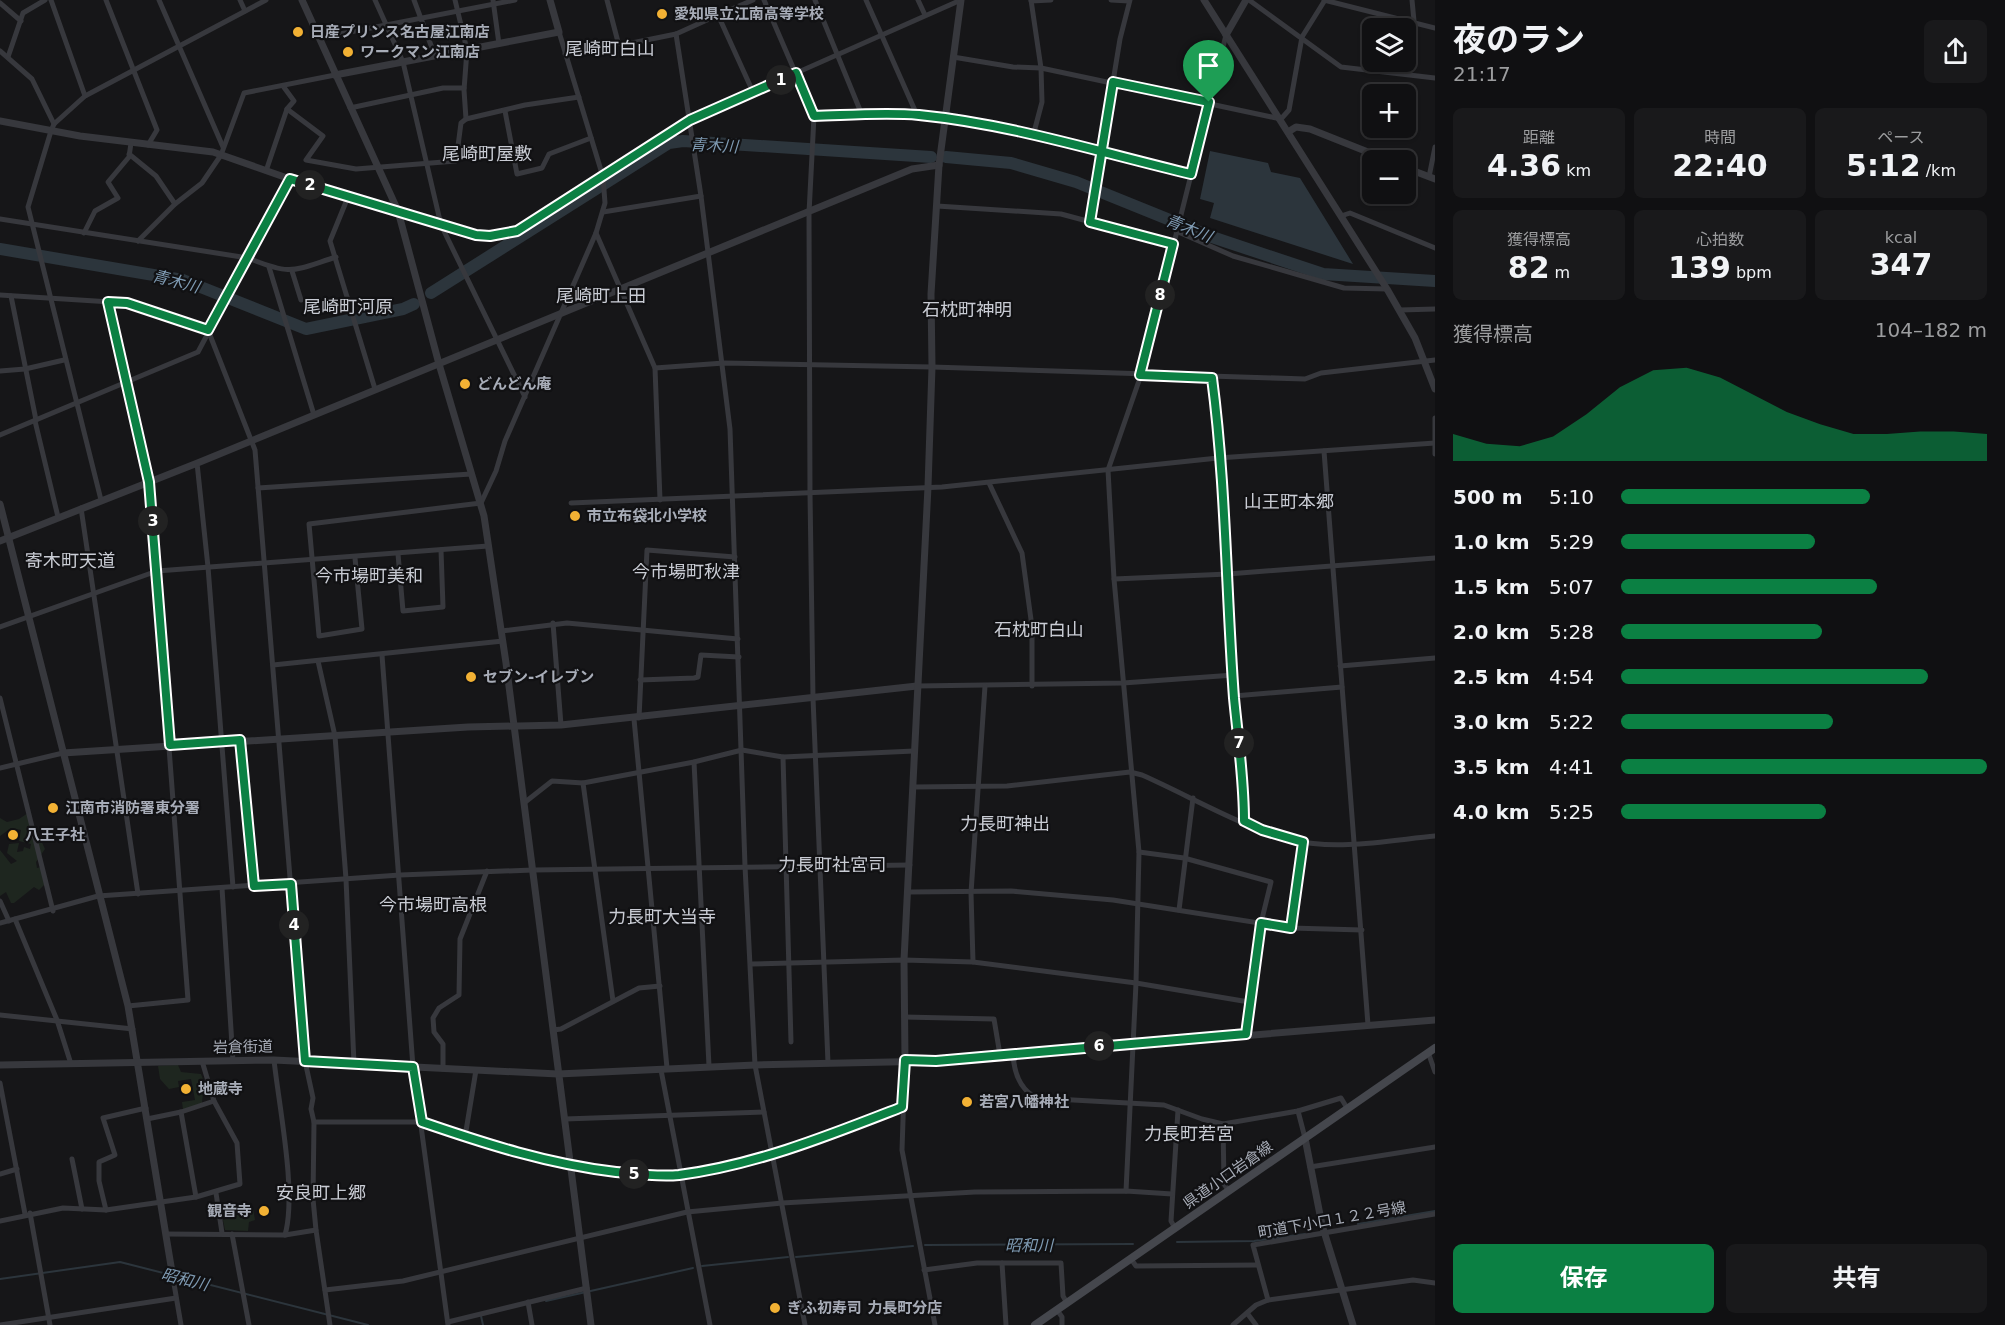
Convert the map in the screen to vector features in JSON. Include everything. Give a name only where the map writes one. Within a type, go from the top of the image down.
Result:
[{"type":"main road","name":"県道小口岩倉線","points":[[1035,1325],[1431,1050]]},
{"type":"street","points":[[9,57],[26,9],[45,0]]},
{"type":"street","points":[[51,0],[85,96]]},
{"type":"street","points":[[106,0],[157,130],[148,145]]},
{"type":"street","points":[[159,0],[223,147]]},
{"type":"street","points":[[240,0],[245,11]]},
{"type":"street","points":[[101,500],[64,360],[28,207],[52,128],[85,96],[267,0]]},
{"type":"street","points":[[302,0],[398,211],[439,364],[481,503],[514,726],[558,1074],[573,1167],[591,1325]]},
{"type":"street","points":[[375,0],[403,62],[441,225],[525,397]]},
{"type":"street","points":[[414,0],[435,56]]},
{"type":"street","points":[[455,0],[467,50],[464,88],[466,119]]},
{"type":"street","points":[[319,38],[493,2],[515,0]]},
{"type":"street","points":[[481,503],[603,212],[603,179],[550,0]]},
{"type":"street","points":[[607,0],[618,42]]},
{"type":"street","points":[[566,54],[618,42],[622,45],[675,34],[753,0]]},
{"type":"street","points":[[764,0],[814,116],[809,213],[813,698],[828,1063]]},
{"type":"street","points":[[815,0],[862,115]]},
{"type":"street","points":[[866,0],[917,115]]},
{"type":"street","points":[[918,0],[925,15]]},
{"type":"street","points":[[0,121],[148,145],[194,148],[441,225],[476,235],[490,236],[517,231],[603,179],[690,120],[961,0]]},
{"type":"street","points":[[935,1325],[901,1144],[905,1060],[904,960],[928,487],[932,367],[931,294],[939,165],[961,0]]},
{"type":"street","points":[[1033,136],[1042,102],[1041,68],[1031,1],[1052,0]]},
{"type":"street","points":[[1090,222],[1129,1],[1112,0]]},
{"type":"street","points":[[1204,0],[1400,310],[1425,360],[1435,389]]},
{"type":"street","points":[[1126,1191],[1131,1102],[1131,1043],[1136,983],[1136,903],[1139,852],[1114,579],[1108,470],[1140,375],[1226,35],[1248,0],[1341,67],[1435,78]]},
{"type":"street","points":[[1281,119],[1289,110],[1302,37],[1325,0],[1401,18]]},
{"type":"street","points":[[1412,0],[1414,18]]},
{"type":"street","points":[[493,2],[499,44]]},
{"type":"street","points":[[0,3],[21,21]]},
{"type":"street","points":[[718,15],[753,92]]},
{"type":"street","points":[[1416,22],[1435,28]]},
{"type":"street","points":[[138,241],[175,204],[202,183],[221,155],[244,93],[559,32]]},
{"type":"street","points":[[675,34],[693,138],[724,363],[733,497],[745,867],[755,1065],[805,1325]]},
{"type":"street","points":[[0,51],[32,79],[52,128]]},
{"type":"street","points":[[953,57],[1013,67],[1041,68],[1281,119]]},
{"type":"street","points":[[266,171],[287,109],[294,101],[283,86]]},
{"type":"street","points":[[350,108],[443,88],[464,88]]},
{"type":"street","points":[[287,109],[323,136],[306,160],[356,169],[456,161],[461,123],[466,119],[525,105],[579,97]]},
{"type":"street","points":[[505,111],[517,174],[542,168],[549,154],[591,138]]},
{"type":"street","points":[[814,116],[917,115],[944,118],[1033,136],[1191,174]]},
{"type":"street","points":[[1288,132],[1296,127],[1310,129],[1363,150]]},
{"type":"street","points":[[84,232],[95,211],[118,198],[108,182],[129,154],[130,142]]},
{"type":"street","points":[[1416,172],[1432,178],[1435,147]]},
{"type":"street","points":[[129,154],[156,176],[175,204]]},
{"type":"street","points":[[0,541],[197,463],[912,169],[939,165]]},
{"type":"street","points":[[0,435],[198,352],[290,179]]},
{"type":"street","points":[[603,212],[701,196]]},
{"type":"street","points":[[348,197],[330,241],[375,389]]},
{"type":"street","points":[[937,206],[1061,214],[1173,244]]},
{"type":"street","points":[[1341,216],[1350,213],[1435,248]]},
{"type":"street","points":[[0,219],[248,258],[282,271],[292,271],[336,257]]},
{"type":"street","points":[[1178,226],[1233,256],[1344,288],[1386,288]]},
{"type":"street","points":[[596,233],[655,368],[660,500]]},
{"type":"street","points":[[269,267],[314,415]]},
{"type":"street","points":[[292,271],[301,300]]},
{"type":"street","points":[[0,295],[50,300],[127,303],[208,330],[252,440],[255,450],[305,1061],[313,1098],[311,1108],[314,1122],[313,1199],[329,1319]]},
{"type":"street","points":[[11,296],[35,420],[58,517]]},
{"type":"street","points":[[108,302],[149,482],[188,1000],[128,1006]]},
{"type":"street","points":[[1400,310],[1435,309]]},
{"type":"street","points":[[0,371],[25,369],[64,360]]},
{"type":"street","points":[[655,368],[724,363],[1305,379],[1321,373],[1435,360]]},
{"type":"street","points":[[1212,378],[1228,574],[1234,696],[1244,790],[1244,821]]},
{"type":"street","points":[[1435,418],[1435,454]]},
{"type":"street","points":[[571,503],[989,483],[1218,458],[1434,443]]},
{"type":"street","points":[[1324,451],[1368,1026]]},
{"type":"street","points":[[197,463],[208,567],[233,887]]},
{"type":"street","points":[[258,488],[471,474]]},
{"type":"street","points":[[989,483],[1022,554],[1032,627],[1032,686]]},
{"type":"street","points":[[355,558],[362,629],[319,636],[309,524],[481,503]]},
{"type":"street","points":[[0,504],[98,896],[128,1006],[181,1325]]},
{"type":"street","points":[[81,508],[138,894]]},
{"type":"street","points":[[0,627],[157,571],[355,558],[488,546]]},
{"type":"street","points":[[398,554],[403,611],[443,607],[441,550]]},
{"type":"street","points":[[710,1325],[669,1116],[637,719],[647,550],[735,556]]},
{"type":"street","points":[[1114,579],[1228,574],[1435,558]]},
{"type":"street","points":[[501,631],[554,624],[643,629],[738,639]]},
{"type":"street","points":[[554,624],[561,726]]},
{"type":"street","points":[[273,665],[502,641]]},
{"type":"street","points":[[382,655],[413,1067],[448,1323],[587,1291]]},
{"type":"street","points":[[640,680],[698,677],[700,655],[739,657]]},
{"type":"street","points":[[1340,666],[1435,658]]},
{"type":"street","points":[[318,661],[335,736],[346,879],[354,1064]]},
{"type":"street","points":[[0,768],[63,753],[117,748],[388,732],[561,726],[917,686],[1123,683],[1234,675]]},
{"type":"street","points":[[973,962],[971,893],[976,788],[985,686]]},
{"type":"street","points":[[1234,696],[1342,687]]},
{"type":"street","points":[[0,698],[53,910]]},
{"type":"street","points":[[240,740],[254,886]]},
{"type":"street","points":[[524,803],[552,781],[583,783],[640,770],[694,762],[742,750],[783,757],[914,752]]},
{"type":"street","points":[[783,757],[791,1042]]},
{"type":"street","points":[[694,762],[701,867],[709,1066]]},
{"type":"street","points":[[913,787],[976,788],[1130,772],[1142,775],[1262,830],[1303,842],[1354,844],[1435,836]]},
{"type":"street","points":[[583,783],[613,1001]]},
{"type":"street","points":[[1179,910],[1193,798]]},
{"type":"street","points":[[1291,928],[1303,842]]},
{"type":"street","points":[[1139,852],[1184,858],[1272,882],[1261,923],[1246,1034]]},
{"type":"street","points":[[0,923],[98,896],[400,875],[533,870],[910,865]]},
{"type":"street","points":[[443,1069],[443,1044],[434,1032],[433,1018],[439,1008],[459,995],[460,939],[487,871]]},
{"type":"street","points":[[222,888],[233,1061]]},
{"type":"street","points":[[909,892],[1011,891],[1136,903],[1291,928],[1362,930]]},
{"type":"street","points":[[0,901],[12,920],[57,1020],[71,1065]]},
{"type":"street","points":[[751,964],[904,960],[973,962],[1136,983],[1249,1002]]},
{"type":"street","points":[[553,1030],[561,1029],[639,987],[660,986]]},
{"type":"street","points":[[0,1015],[133,1029]]},
{"type":"street","points":[[904,1017],[994,1019],[1000,1055]]},
{"type":"street","name":"岩倉街道","points":[[0,1065],[274,1060],[558,1074],[1000,1055],[1435,1020]]},
{"type":"street","points":[[1431,1050],[1435,1071]]},
{"type":"street","points":[[1013,1054],[1017,1076],[1022,1086],[1029,1094],[1037,1098],[1164,1105],[1223,1124],[1298,1112],[1341,1098],[1347,1108]]},
{"type":"street","points":[[274,1060],[290,1198],[289,1220],[285,1235]]},
{"type":"street","points":[[0,1221],[63,1208],[106,1210],[196,1197],[216,1193],[242,1182],[237,1143],[214,1101],[202,1061]]},
{"type":"street","points":[[465,1137],[476,1070]]},
{"type":"street","points":[[0,1083],[51,1325]]},
{"type":"street","points":[[147,1119],[181,1112],[214,1101]]},
{"type":"street","points":[[314,1122],[422,1122],[515,1154],[573,1167],[650,1175],[679,1175],[773,1155],[902,1107]]},
{"type":"street","points":[[106,1210],[99,1182],[99,1162],[116,1155],[103,1118],[146,1108]]},
{"type":"street","points":[[1175,1228],[1171,1221],[1178,1110]]},
{"type":"street","points":[[181,1112],[196,1197]]},
{"type":"street","points":[[565,1119],[764,1112]]},
{"type":"street","points":[[1298,1112],[1325,1235],[1353,1325]]},
{"type":"street","points":[[1223,1124],[1224,1184],[1229,1191]]},
{"type":"street","points":[[1310,1167],[1435,1147]]},
{"type":"street","points":[[72,1159],[82,1209]]},
{"type":"street","points":[[0,1174],[17,1169]]},
{"type":"street","points":[[325,1290],[404,1281],[687,1212],[782,1203],[975,1192],[1126,1191],[1172,1194]]},
{"type":"street","points":[[216,1193],[222,1233]]},
{"type":"street","name":"町道下小口１２２号線","points":[[1268,1300],[1253,1245],[1325,1235],[1435,1214]]},
{"type":"street","points":[[166,1234],[285,1235],[316,1230]]},
{"type":"street","points":[[232,1234],[249,1325]]},
{"type":"street","points":[[1131,1259],[1136,1266],[1258,1265]]},
{"type":"street","points":[[924,1270],[1002,1263],[1061,1263],[1063,1296],[1067,1303]]},
{"type":"street","points":[[1002,1263],[1006,1325]]},
{"type":"street","points":[[1233,1325],[1260,1302],[1268,1300],[1413,1280],[1435,1283]]},
{"type":"street","points":[[0,1325],[176,1298]]},
{"type":"street","points":[[529,1305],[532,1325]]},
{"type":"street","points":[[1057,1310],[1062,1317],[1062,1325]]},
{"type":"street","points":[[1247,1313],[1256,1325]]},
{"type":"shaded area","points":[[1210,151],[1268,163],[1271,172],[1300,178],[1353,264],[1210,218],[1214,203],[1200,199]]},
{"type":"shaded area","points":[[28,813],[45,849],[36,862],[37,868],[41,867],[46,883],[39,890],[34,887],[11,903],[6,892],[0,896],[0,850],[11,864],[17,861],[7,853],[9,844],[19,843],[17,852],[23,851],[24,847],[30,849],[31,844],[19,841],[21,830],[11,828],[0,836],[0,818],[7,822],[19,819]]},
{"type":"shaded area","points":[[178,1065],[181,1072],[201,1074],[204,1082],[202,1103],[183,1110],[182,1102],[195,1100],[191,1079],[178,1081],[179,1087],[169,1089],[160,1079],[158,1066]]},
{"type":"shaded area","points":[[253,1208],[255,1220],[249,1222],[248,1231],[225,1230],[223,1220]]},
{"type":"waterway","name":"青木川","points":[[431,293],[669,143],[683,141],[931,157]]},
{"type":"waterway","name":"青木川","points":[[946,157],[1011,163],[1076,182],[1212,237],[1323,274],[1435,281]]},
{"type":"waterway","name":"青木川","points":[[0,249],[183,280],[306,329],[403,309],[414,304]]},
{"type":"waterway","name":"昭和川","points":[[1358,1224],[1435,1211]]},
{"type":"waterway","name":"昭和川","points":[[1177,1242],[1254,1241],[1305,1234]]},
{"type":"waterway","name":"昭和川","points":[[925,1245],[1133,1244]]},
{"type":"waterway","name":"昭和川","points":[[796,1257],[913,1246]]},
{"type":"waterway","name":"昭和川","points":[[702,1266],[788,1257]]},
{"type":"waterway","name":"昭和川","points":[[0,1279],[120,1262],[368,1325]]},
{"type":"waterway","name":"昭和川","points":[[546,1301],[693,1268]]},
{"type":"waterway","name":"昭和川","points":[[481,1316],[483,1325]]},
{"type":"place","name":"愛知県立江南高等学校","points":[[662,14]]},
{"type":"place","name":"日産プリンス名古屋江南店","points":[[298,32]]},
{"type":"place","name":"ワークマン江南店","points":[[348,52]]},
{"type":"place","name":"どんどん庵","points":[[465,384]]},
{"type":"place","name":"市立布袋北小学校","points":[[575,516]]},
{"type":"place","name":"セブン-イレブン","points":[[471,677]]},
{"type":"place","name":"江南市消防署東分署","points":[[53,808]]},
{"type":"place","name":"八王子社","points":[[13,835]]},
{"type":"place","name":"地蔵寺","points":[[186,1089]]},
{"type":"place","name":"若宮八幡神社","points":[[967,1102]]},
{"type":"place","name":"観音寺","points":[[264,1211]]},
{"type":"place","name":"ぎふ初寿司 力長町分店","points":[[775,1308]]},
{"type":"district","name":"尾崎町白山","points":[[610,49]]},
{"type":"district","name":"尾崎町屋敷","points":[[487,154]]},
{"type":"district","name":"尾崎町上田","points":[[601,296]]},
{"type":"district","name":"尾崎町河原","points":[[348,307]]},
{"type":"district","name":"石枕町神明","points":[[967,310]]},
{"type":"district","name":"山王町本郷","points":[[1289,502]]},
{"type":"district","name":"寄木町天道","points":[[70,561]]},
{"type":"district","name":"今市場町秋津","points":[[686,572]]},
{"type":"district","name":"今市場町美和","points":[[369,576]]},
{"type":"district","name":"石枕町白山","points":[[1039,630]]},
{"type":"district","name":"力長町神出","points":[[1005,824]]},
{"type":"district","name":"力長町社宮司","points":[[832,865]]},
{"type":"district","name":"今市場町高根","points":[[433,905]]},
{"type":"district","name":"力長町大当寺","points":[[662,917]]},
{"type":"district","name":"力長町若宮","points":[[1189,1134]]},
{"type":"district","name":"安良町上郷","points":[[321,1193]]},
{"type":"route","points":[[1209,102],[1113,82],[1102,153],[1090,222],[1173,244],[1140,375],[1212,378],[1228,574],[1234,696],[1244,790],[1244,821],[1262,830],[1303,842],[1291,928],[1279,924],[1261,923],[1246,1034],[936,1061],[905,1060],[902,1107],[773,1155],[679,1175],[650,1175],[573,1167],[515,1154],[422,1122],[413,1067],[305,1061],[291,884],[254,886],[240,740],[170,745],[149,482],[108,302],[127,303],[208,330],[290,179],[476,235],[502,235],[517,231],[690,120],[796,73],[814,116],[917,115],[944,118],[1033,136],[1102,153],[1191,174],[1209,102]]}]
